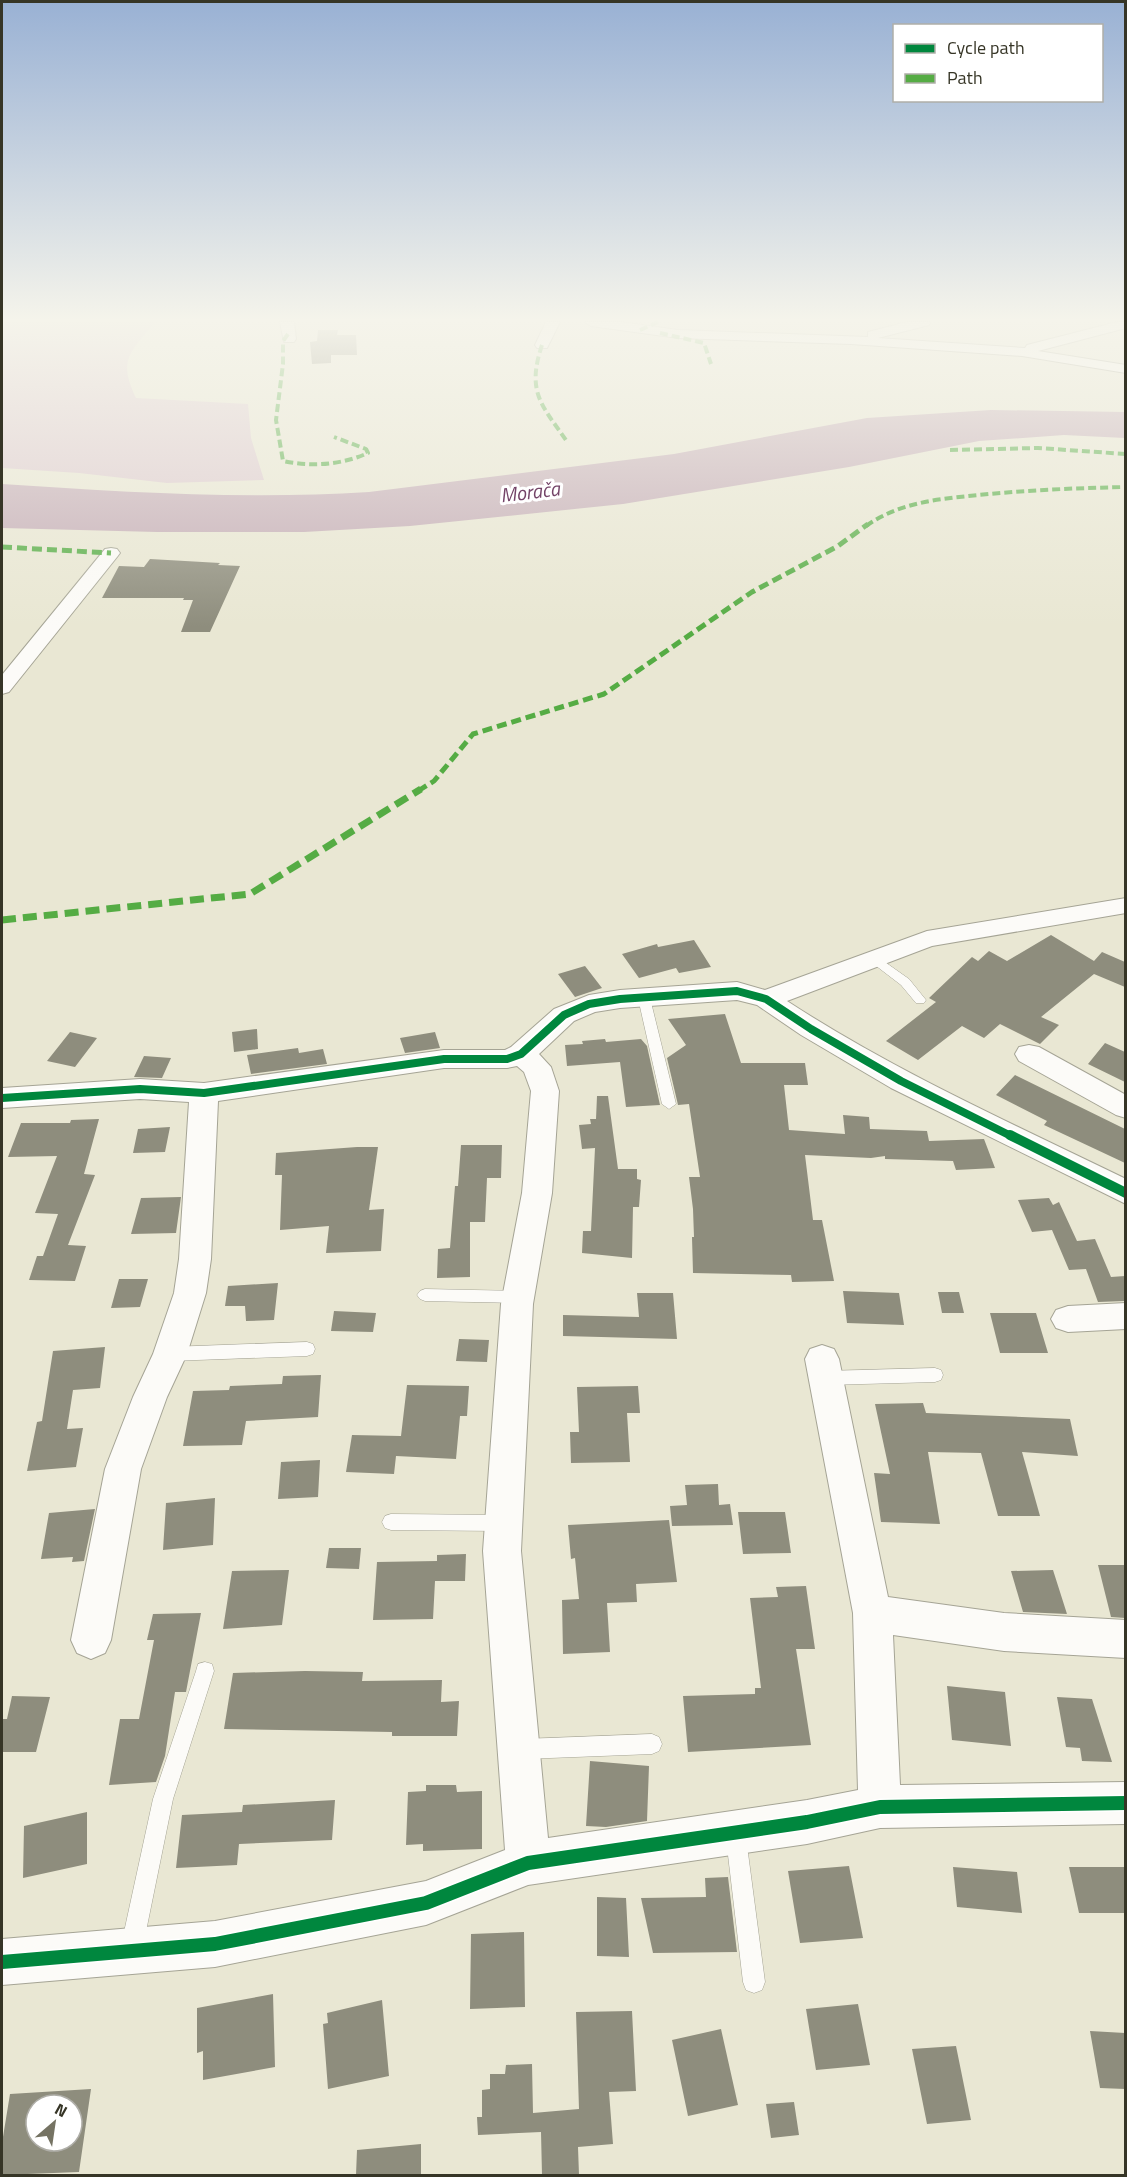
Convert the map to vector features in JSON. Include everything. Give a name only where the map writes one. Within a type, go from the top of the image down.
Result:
[{"type":"street","points":[[2,688],[111,553]]},
{"type":"street","points":[[766,999],[927,939],[1125,905]]},
{"type":"street","points":[[2,1098],[140,1089],[204,1093],[444,1059],[507,1059],[521,1054],[564,1015],[589,1004],[737,991],[766,999],[810,1029],[902,1081],[1125,1193]]},
{"type":"street","points":[[521,1054],[537,1067],[545,1091],[537,1193],[518,1298],[502,1551],[528,1863]]},
{"type":"street","points":[[1029,1054],[1125,1108]]},
{"type":"street","points":[[91,1640],[123,1469],[150,1396],[170,1354],[190,1293],[195,1259],[204,1093]]},
{"type":"street","points":[[1068,1318],[1125,1316]]},
{"type":"street","points":[[823,1369],[872,1613],[880,1807]]},
{"type":"street","points":[[872,1613],[1004,1632],[1125,1639]]},
{"type":"street","points":[[2,1962],[215,1944],[426,1904],[528,1863],[807,1822],[880,1807],[1125,1803]]},
{"type":"lane","points":[[875,958],[904,982],[920,1000]]},
{"type":"lane","points":[[644,998],[669,1104]]},
{"type":"lane","points":[[425,1295],[518,1298]]},
{"type":"lane","points":[[170,1354],[307,1349]]},
{"type":"lane","points":[[823,1369],[935,1375]]},
{"type":"lane","points":[[391,1522],[504,1523]]},
{"type":"lane","points":[[131,1951],[164,1799],[205,1671]]},
{"type":"lane","points":[[518,1749],[651,1744]]},
{"type":"lane","points":[[736,1833],[754,1982]]},
{"type":"shaded area","points":[[2,424],[250,424],[251,438],[264,480],[167,483],[79,473],[2,468]]},
{"type":"water","name":"Morača","points":[[837,424],[1125,424],[1125,438],[1064,435],[979,441],[849,467],[623,504],[410,526],[304,532],[157,532],[2,528],[2,484],[231,495],[369,492],[674,454]]},
{"type":"building","points":[[150,559],[240,566],[210,632],[181,632],[193,600],[183,600],[184,598],[102,598],[119,566],[144,567]]},
{"type":"building","points":[[1051,935],[1094,961],[1102,952],[1125,962],[1125,987],[1094,974],[1041,1017],[1059,1025],[1040,1044],[1000,1024],[984,1038],[962,1026],[918,1060],[886,1041],[936,1002],[929,998],[972,957],[978,961],[989,951],[1007,961]]},
{"type":"building","points":[[694,940],[711,967],[679,973],[676,968],[639,978],[622,954],[657,944],[658,947]]},
{"type":"building","points":[[585,966],[602,988],[575,997],[558,974]]},
{"type":"building","points":[[725,1014],[741,1063],[805,1063],[808,1085],[784,1085],[789,1130],[845,1134],[843,1115],[869,1117],[870,1129],[927,1131],[929,1141],[984,1139],[995,1168],[956,1170],[953,1161],[885,1159],[885,1156],[871,1158],[805,1155],[813,1220],[822,1220],[834,1281],[792,1282],[791,1275],[693,1273],[693,1209],[689,1177],[700,1177],[689,1104],[678,1105],[667,1058],[686,1045],[668,1019]]},
{"type":"building","points":[[257,1029],[258,1049],[234,1052],[232,1032]]},
{"type":"building","points":[[70,1032],[97,1038],[75,1067],[47,1061]]},
{"type":"building","points":[[435,1032],[440,1048],[405,1053],[400,1038]]},
{"type":"building","points":[[605,1039],[606,1042],[641,1039],[647,1046],[660,1105],[626,1107],[620,1062],[567,1066],[565,1045]]},
{"type":"building","points":[[1105,1043],[1125,1052],[1125,1082],[1088,1064]]},
{"type":"building","points":[[298,1048],[299,1053],[323,1049],[327,1064],[251,1074],[247,1055]]},
{"type":"building","points":[[144,1056],[171,1058],[162,1078],[134,1077]]},
{"type":"building","points":[[1015,1075],[1125,1129],[1125,1163],[1044,1125],[1047,1121],[996,1095]]},
{"type":"building","points":[[597,1096],[608,1096],[618,1169],[637,1169],[637,1179],[641,1180],[639,1207],[633,1207],[632,1258],[582,1253],[583,1231],[591,1231],[595,1148],[582,1149],[579,1125],[591,1124],[590,1119],[596,1119]]},
{"type":"building","points":[[99,1119],[84,1174],[95,1175],[68,1245],[86,1246],[75,1281],[29,1280],[37,1256],[43,1256],[58,1214],[35,1213],[57,1156],[8,1157],[21,1123],[70,1123],[71,1120]]},
{"type":"building","points":[[170,1127],[165,1152],[133,1153],[138,1129]]},
{"type":"building","points":[[461,1145],[502,1145],[501,1178],[487,1178],[485,1222],[470,1222],[470,1277],[437,1278],[438,1249],[450,1248]]},
{"type":"building","points":[[378,1147],[369,1210],[384,1209],[381,1251],[326,1253],[329,1226],[280,1230],[282,1175],[275,1175],[276,1153]]},
{"type":"building","points":[[181,1197],[176,1233],[131,1234],[141,1198]]},
{"type":"building","points":[[1049,1198],[1053,1205],[1059,1202],[1077,1241],[1095,1239],[1111,1277],[1125,1276],[1125,1301],[1098,1302],[1086,1269],[1069,1270],[1052,1230],[1032,1232],[1018,1200]]},
{"type":"building","points":[[119,1279],[148,1279],[140,1307],[111,1308]]},
{"type":"building","points":[[278,1283],[274,1320],[246,1321],[245,1306],[225,1306],[228,1286]]},
{"type":"building","points":[[843,1291],[899,1293],[904,1325],[847,1323]]},
{"type":"building","points":[[938,1292],[959,1292],[964,1313],[942,1313]]},
{"type":"building","points":[[637,1293],[673,1293],[677,1339],[563,1336],[563,1315],[639,1317]]},
{"type":"building","points":[[334,1311],[376,1313],[373,1332],[331,1331]]},
{"type":"building","points":[[990,1313],[1036,1313],[1048,1353],[1000,1353]]},
{"type":"building","points":[[459,1339],[489,1340],[487,1362],[456,1361]]},
{"type":"building","points":[[105,1347],[100,1388],[73,1390],[67,1429],[83,1428],[76,1467],[27,1471],[37,1422],[42,1421],[53,1351]]},
{"type":"building","points":[[321,1375],[318,1417],[246,1421],[242,1445],[183,1446],[193,1391],[229,1390],[230,1386],[282,1384],[283,1376]]},
{"type":"building","points":[[407,1385],[469,1386],[467,1416],[460,1416],[456,1459],[396,1456],[394,1474],[346,1472],[352,1435],[401,1436]]},
{"type":"building","points":[[638,1386],[640,1413],[627,1413],[630,1462],[571,1463],[570,1432],[579,1432],[577,1387]]},
{"type":"building","points":[[923,1403],[926,1413],[1070,1419],[1078,1456],[1022,1452],[1040,1516],[998,1516],[981,1453],[928,1452],[940,1524],[881,1522],[874,1473],[890,1474],[875,1404]]},
{"type":"building","points":[[320,1460],[318,1497],[278,1499],[281,1462]]},
{"type":"building","points":[[718,1484],[719,1505],[730,1504],[733,1525],[672,1526],[670,1506],[687,1505],[685,1485]]},
{"type":"building","points":[[215,1498],[213,1545],[163,1550],[166,1503]]},
{"type":"building","points":[[95,1509],[84,1561],[72,1562],[73,1557],[41,1559],[49,1513]]},
{"type":"building","points":[[738,1512],[785,1512],[791,1553],[743,1554]]},
{"type":"building","points":[[669,1520],[677,1582],[636,1584],[637,1602],[607,1603],[610,1652],[563,1654],[562,1600],[579,1599],[575,1558],[571,1559],[568,1525]]},
{"type":"building","points":[[329,1548],[361,1548],[359,1569],[326,1568]]},
{"type":"building","points":[[466,1554],[465,1581],[435,1581],[433,1619],[373,1620],[377,1562],[437,1561],[437,1555]]},
{"type":"building","points":[[1098,1565],[1125,1565],[1125,1618],[1111,1617]]},
{"type":"building","points":[[289,1570],[282,1625],[223,1629],[232,1571]]},
{"type":"building","points":[[1053,1570],[1067,1614],[1023,1612],[1011,1571]]},
{"type":"building","points":[[806,1586],[815,1649],[796,1649],[811,1745],[688,1752],[683,1696],[755,1694],[755,1688],[761,1688],[750,1598],[778,1597],[776,1587]]},
{"type":"building","points":[[201,1613],[186,1692],[175,1692],[165,1756],[156,1782],[109,1785],[120,1719],[139,1719],[154,1640],[147,1640],[153,1614]]},
{"type":"building","points":[[363,1672],[362,1681],[442,1680],[441,1702],[459,1701],[457,1736],[392,1736],[392,1732],[224,1729],[233,1673]]},
{"type":"building","points":[[947,1686],[1005,1692],[1011,1746],[952,1740]]},
{"type":"building","points":[[12,1696],[50,1697],[36,1752],[2,1752],[2,1719],[7,1719]]},
{"type":"building","points":[[1057,1697],[1092,1699],[1112,1762],[1082,1761],[1080,1748],[1066,1747]]},
{"type":"building","points":[[590,1761],[649,1766],[647,1821],[606,1827],[586,1826]]},
{"type":"building","points":[[426,1785],[456,1785],[457,1792],[482,1791],[482,1849],[423,1851],[423,1844],[406,1845],[408,1792],[426,1791]]},
{"type":"building","points":[[335,1800],[332,1840],[239,1844],[237,1865],[176,1868],[182,1815],[242,1812],[243,1805]]},
{"type":"building","points":[[87,1812],[87,1864],[23,1878],[24,1826]]},
{"type":"building","points":[[849,1866],[863,1938],[800,1943],[788,1871]]},
{"type":"building","points":[[953,1867],[1017,1872],[1022,1913],[957,1907]]},
{"type":"building","points":[[1069,1867],[1125,1867],[1125,1913],[1079,1913]]},
{"type":"building","points":[[728,1877],[737,1952],[653,1953],[641,1898],[706,1897],[705,1878]]},
{"type":"building","points":[[597,1897],[626,1898],[629,1957],[597,1956]]},
{"type":"building","points":[[524,1932],[525,2007],[470,2009],[471,1934]]},
{"type":"building","points":[[273,1994],[275,2067],[203,2080],[203,2051],[197,2053],[197,2008]]},
{"type":"building","points":[[382,2000],[389,2076],[328,2089],[323,2024],[328,2023],[327,2013]]},
{"type":"building","points":[[858,2004],[870,2065],[816,2070],[806,2009]]},
{"type":"building","points":[[632,2011],[636,2091],[609,2092],[613,2144],[578,2147],[579,2175],[542,2175],[541,2132],[478,2135],[477,2117],[482,2117],[482,2090],[490,2089],[490,2074],[505,2074],[506,2065],[532,2064],[533,2113],[579,2109],[576,2012]]},
{"type":"building","points":[[721,2029],[738,2105],[688,2116],[672,2040]]},
{"type":"building","points":[[1090,2031],[1125,2033],[1125,2089],[1100,2088]]},
{"type":"building","points":[[956,2046],[971,2120],[927,2124],[912,2049]]},
{"type":"building","points":[[91,2089],[84,2137],[84,2093],[26,2093]]},
{"type":"building","points":[[24,2093],[24,2153],[82,2153],[79,2172],[2,2175],[2,2143],[10,2094]]},
{"type":"building","points":[[794,2102],[799,2135],[771,2138],[766,2104]]},
{"type":"building","points":[[421,2144],[421,2175],[356,2175],[357,2150]]},
{"type":"marked path","points":[[277,424],[283,461],[304,464],[337,463],[368,453],[366,449],[334,437]]},
{"type":"marked path","points":[[555,424],[568,443]]},
{"type":"marked path","points":[[950,450],[1038,448],[1126,454]]},
{"type":"marked path","points":[[2,920],[250,894],[434,781],[473,734],[604,694],[752,592],[838,546],[880,516],[902,507],[930,500],[1035,489],[1126,487]]},
{"type":"marked path","points":[[2,547],[111,553]]},
{"type":"cycle path","points":[[2,1098],[140,1089],[204,1093],[444,1059],[507,1059],[521,1054],[564,1015],[589,1004],[620,999],[737,991],[766,999],[811,1029],[901,1081],[1126,1193]]},
{"type":"cycle path","points":[[2,1962],[215,1944],[426,1903],[528,1863],[807,1822],[880,1807],[1126,1803]]}]
